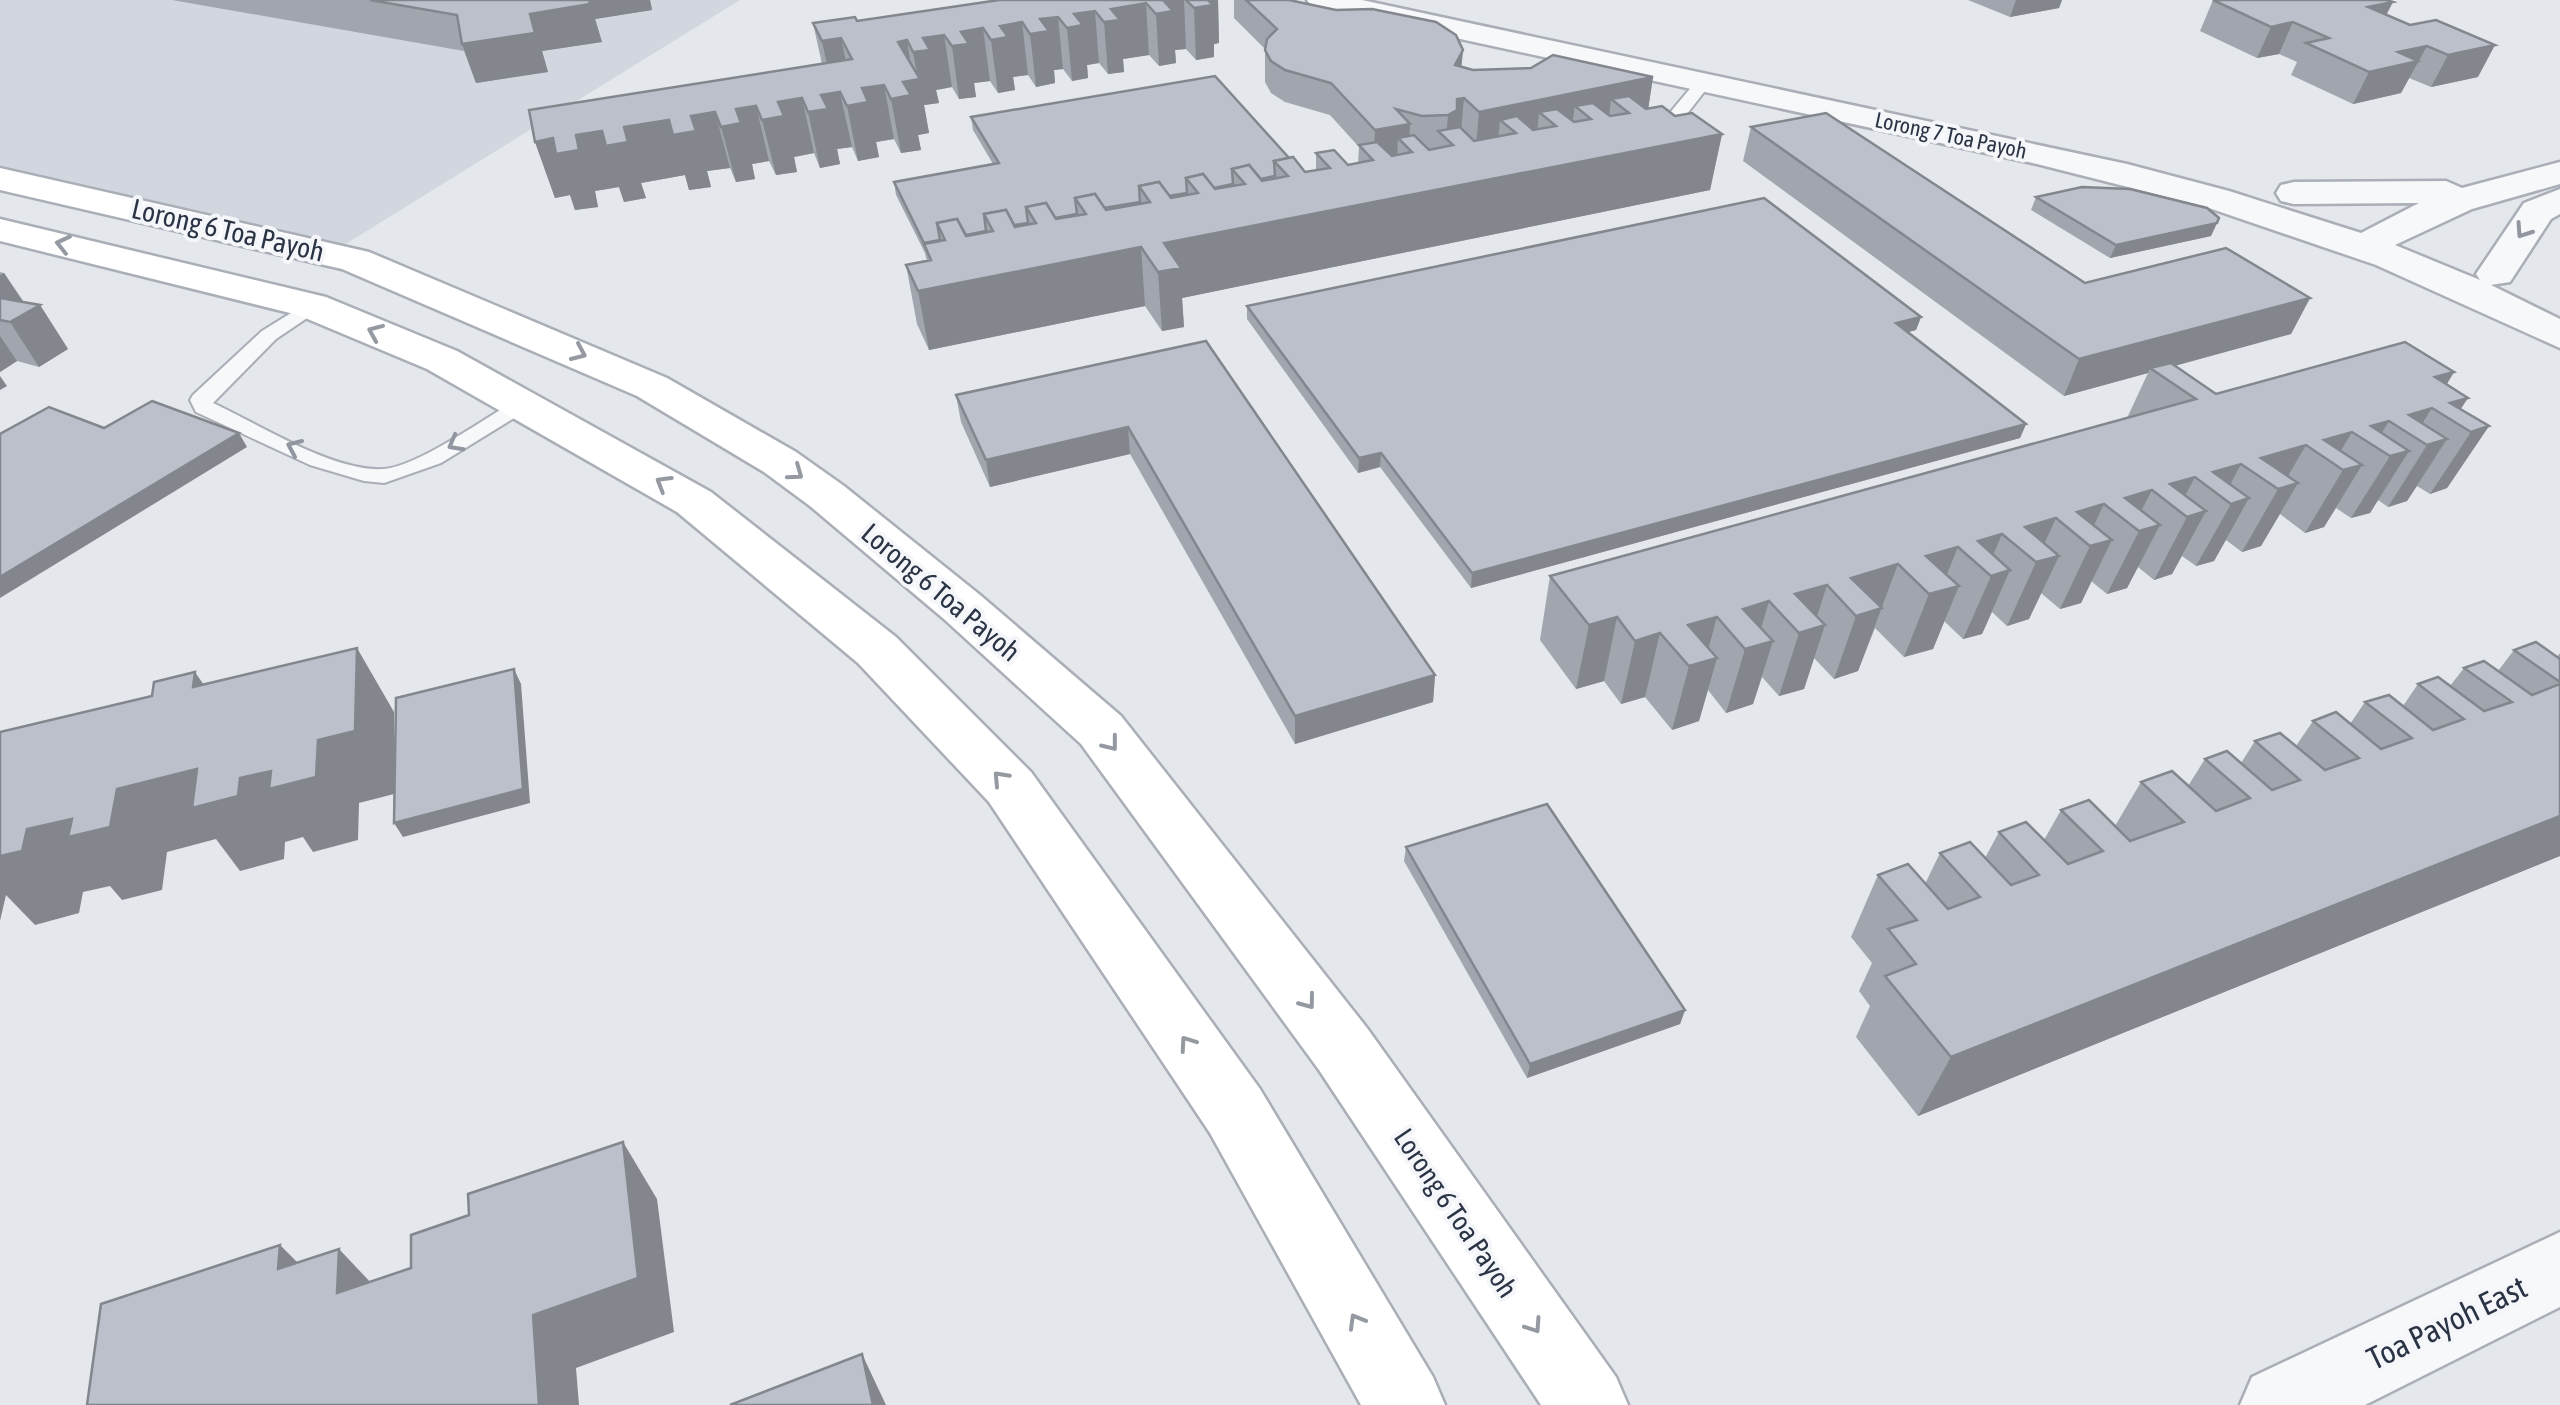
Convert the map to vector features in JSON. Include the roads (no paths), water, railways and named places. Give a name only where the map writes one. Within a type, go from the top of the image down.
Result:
[{"type":"main road","name":"Lorong 6 Toa Payoh","points":[[0,179],[354,260],[652,386],[780,462],[827,496],[962,606],[1101,730],[1344,1049],[1588,1405]]},
{"type":"main road","name":"Lorong 6 Toa Payoh","points":[[0,230],[312,306],[442,360],[617,455],[694,502],[877,650],[1010,786],[1234,1111],[1405,1405]]},
{"type":"street","name":"Lorong 7 Toa Payoh","points":[[1322,0],[2198,190],[2381,236],[2560,300]]},
{"type":"street","name":"Lorong 7 Toa Payoh","points":[[1388,0],[2086,140],[2294,193],[2381,236],[2560,335]]},
{"type":"street","points":[[2381,236],[2494,189],[2560,173]]},
{"type":"street","points":[[2294,193],[2494,189]]},
{"type":"street","points":[[2496,274],[2537,211],[2560,200]]},
{"type":"street","name":"Toa Payoh East","points":[[2280,1405],[2560,1268]]},
{"type":"lane","points":[[1630,132],[1669,125],[1704,82]]},
{"type":"lane","points":[[312,306],[269,335],[201,400],[204,407],[342,469],[386,476],[429,458],[522,406]]}]
